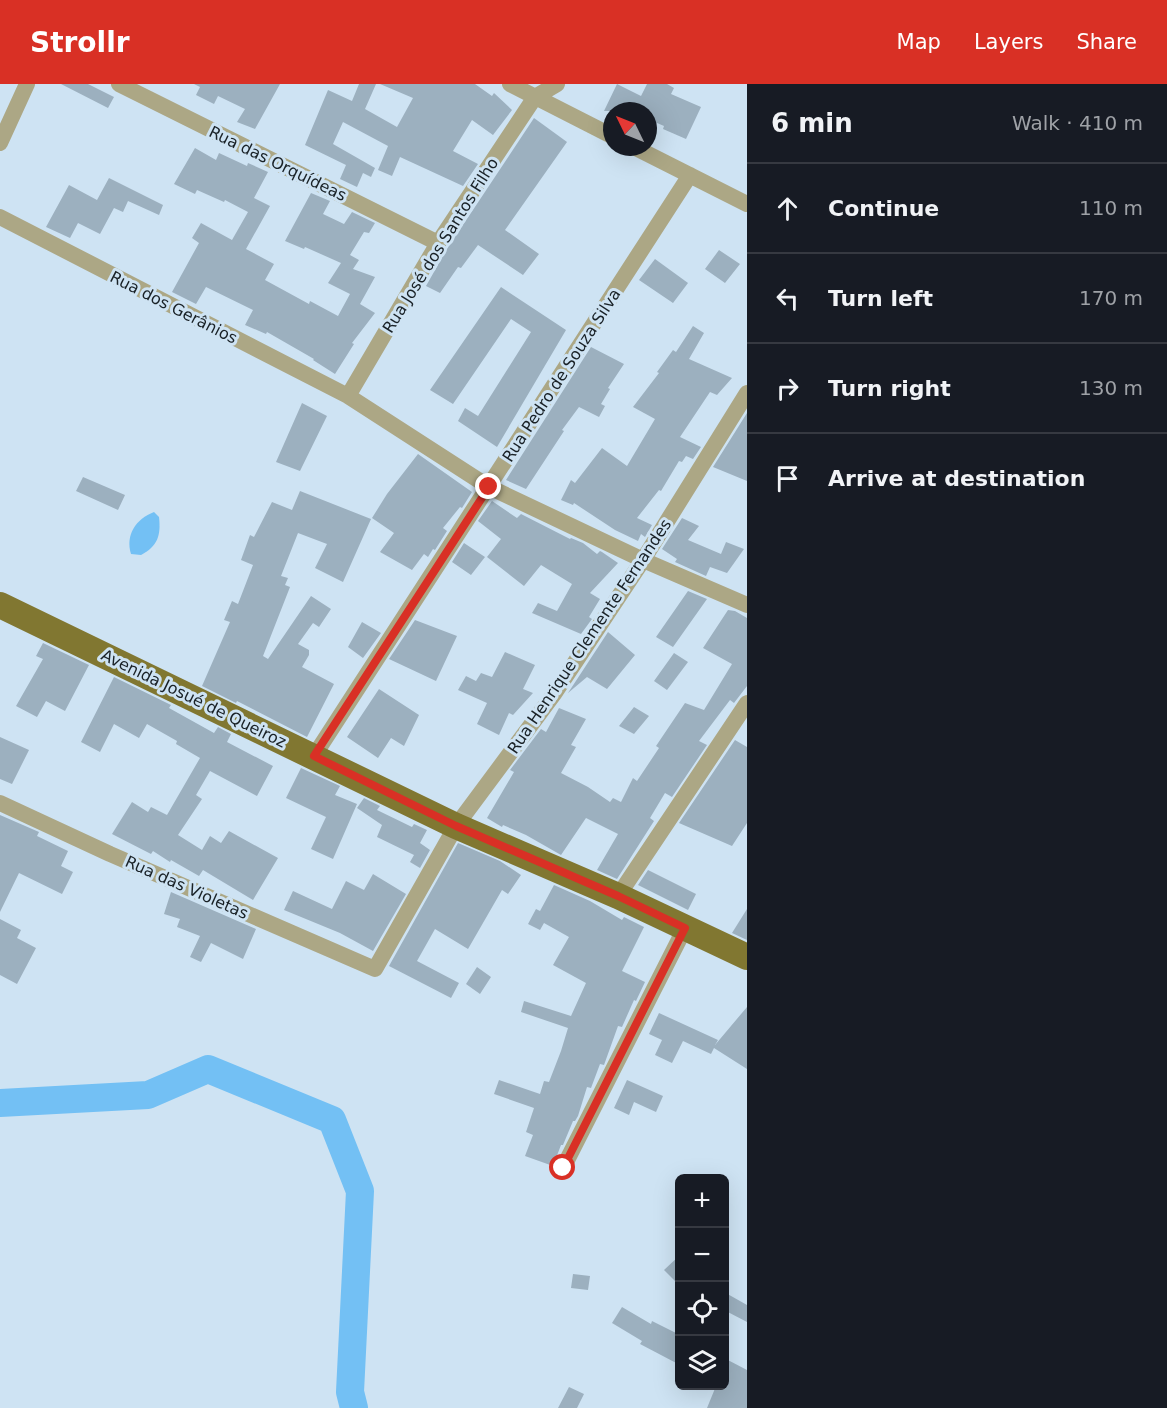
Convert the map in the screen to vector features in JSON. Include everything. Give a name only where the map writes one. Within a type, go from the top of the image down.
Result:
[{"type":"main road","name":"Avenida Josué de Queiroz","points":[[0,605],[456,826],[618,896],[747,957]]},
{"type":"street","points":[[0,144],[27,84]]},
{"type":"street","name":"Rua das Orquídeas","points":[[118,84],[438,243]]},
{"type":"street","points":[[510,84],[603,131]]},
{"type":"street","points":[[535,97],[557,84]]},
{"type":"street","name":"Rua José dos Santos Filho","points":[[348,396],[438,243],[535,97]]},
{"type":"street","points":[[652,156],[747,204]]},
{"type":"street","name":"Rua Pedro de Souza Silva","points":[[314,756],[690,175]]},
{"type":"street","name":"Rua dos Gerânios","points":[[0,217],[348,396],[489,487],[643,560],[747,605]]},
{"type":"street","name":"Rua Henrique Clemente Fernandes","points":[[375,969],[456,826],[554,694],[643,560],[747,393]]},
{"type":"street","points":[[618,896],[747,703]]},
{"type":"street","name":"Rua das Violetas","points":[[0,802],[110,854],[375,969]]},
{"type":"street","points":[[563,1168],[685,928]]},
{"type":"water","points":[[154,512],[159,517],[155,544],[141,555],[131,554],[130,540],[133,528]]},
{"type":"building","points":[[61,84],[88,84],[114,97],[108,108]]},
{"type":"building","points":[[194,84],[280,84],[255,129],[237,122],[245,109],[218,96],[214,104],[196,95],[200,87]]},
{"type":"building","points":[[359,84],[376,84],[365,109],[397,127],[413,98],[380,84],[475,84],[492,96],[494,93],[512,110],[493,135],[472,120],[453,151],[478,164],[463,186],[400,157],[392,176],[378,170],[388,146],[343,122],[333,144],[375,168],[371,177],[363,173],[357,187],[340,179],[346,165],[305,145],[328,90],[352,101]]},
{"type":"building","points":[[617,84],[641,96],[647,84],[667,84],[674,88],[671,94],[701,107],[686,139],[663,129],[664,126],[657,123],[657,102],[608,102]]},
{"type":"building","points":[[534,118],[567,142],[505,230],[539,254],[523,275],[478,245],[461,268],[458,267],[440,293],[426,286],[447,249]]},
{"type":"building","points":[[195,148],[216,160],[219,153],[247,166],[248,163],[268,172],[254,198],[270,206],[246,249],[274,264],[265,280],[309,304],[310,301],[338,316],[350,294],[328,283],[341,263],[285,241],[311,193],[330,201],[323,214],[344,224],[352,212],[375,223],[369,233],[364,232],[350,255],[359,260],[353,269],[375,277],[360,304],[375,313],[352,343],[354,344],[335,374],[267,332],[266,334],[245,325],[253,310],[206,287],[196,304],[172,292],[199,243],[192,238],[201,223],[232,240],[248,212],[225,200],[224,202],[197,190],[195,194],[174,184]]},
{"type":"building","points":[[109,178],[163,205],[159,215],[128,201],[123,212],[114,208],[100,234],[78,223],[70,238],[46,227],[69,185],[97,200]]},
{"type":"building","points":[[719,250],[740,264],[725,283],[705,269]]},
{"type":"building","points":[[655,259],[688,283],[673,303],[639,280]]},
{"type":"building","points":[[501,287],[566,330],[497,447],[458,421],[465,408],[478,416],[531,332],[511,319],[453,404],[430,390]]},
{"type":"building","points":[[693,326],[704,333],[689,359],[732,378],[717,395],[710,392],[680,437],[701,447],[693,459],[686,456],[682,462],[679,461],[661,491],[659,490],[637,518],[652,525],[645,537],[641,534],[638,541],[615,530],[574,503],[573,505],[561,500],[571,480],[575,483],[602,448],[627,466],[655,419],[633,407],[673,350],[676,352]]},
{"type":"building","points":[[591,347],[624,364],[608,388],[610,389],[601,404],[605,406],[599,417],[579,407],[526,489],[506,480]]},
{"type":"building","points":[[302,403],[327,416],[300,471],[276,462]]},
{"type":"building","points":[[747,413],[747,481],[713,467]]},
{"type":"building","points":[[418,454],[472,492],[462,508],[460,507],[443,528],[447,531],[435,550],[433,549],[428,557],[424,554],[412,570],[380,552],[394,533],[372,518],[387,494]]},
{"type":"building","points":[[83,477],[125,495],[118,510],[76,491]]},
{"type":"building","points":[[300,491],[371,519],[343,582],[315,568],[327,544],[298,533],[281,576],[288,578],[285,585],[290,587],[263,656],[268,659],[311,596],[331,609],[319,627],[313,623],[298,644],[309,650],[309,655],[302,667],[334,684],[307,737],[202,686],[230,622],[224,620],[232,601],[238,604],[253,565],[241,560],[250,535],[254,537],[272,502],[292,510]]},
{"type":"building","points":[[492,501],[517,518],[521,514],[570,539],[583,543],[597,554],[602,552],[618,563],[590,593],[600,599],[589,617],[592,619],[581,634],[532,613],[538,603],[557,611],[572,584],[541,565],[524,586],[487,557],[501,539],[478,521]]},
{"type":"building","points":[[682,518],[699,526],[688,540],[721,554],[726,542],[744,549],[727,573],[710,567],[706,576],[675,562],[677,559],[662,549]]},
{"type":"building","points":[[464,543],[485,557],[471,575],[452,562]]},
{"type":"building","points":[[688,591],[707,599],[673,647],[656,637]]},
{"type":"building","points":[[728,610],[747,618],[747,686],[734,703],[730,700],[699,741],[707,745],[672,797],[665,793],[650,818],[654,821],[617,879],[597,870],[618,834],[586,818],[561,855],[526,835],[503,825],[502,827],[487,818],[514,772],[510,770],[541,729],[546,732],[559,708],[586,719],[571,745],[576,747],[561,773],[610,802],[613,798],[621,802],[633,778],[637,781],[659,748],[656,746],[685,703],[704,710],[732,664],[703,648]]},
{"type":"building","points":[[415,620],[457,636],[436,681],[389,659]]},
{"type":"building","points":[[362,622],[381,633],[363,658],[348,647]]},
{"type":"building","points":[[608,632],[635,655],[607,689],[587,677],[568,693]]},
{"type":"building","points":[[43,643],[89,665],[65,711],[46,701],[37,717],[16,706],[43,659],[36,656]]},
{"type":"building","points":[[505,652],[535,665],[523,689],[533,693],[513,715],[509,713],[499,735],[477,724],[487,703],[458,690],[466,676],[476,681],[481,673],[492,677]]},
{"type":"building","points":[[674,653],[688,662],[667,690],[654,681]]},
{"type":"building","points":[[114,677],[171,705],[169,708],[214,733],[218,727],[231,734],[227,742],[273,766],[257,796],[210,771],[196,795],[202,799],[178,835],[202,850],[210,836],[221,843],[229,831],[278,858],[253,900],[203,870],[199,876],[153,851],[151,854],[112,834],[132,802],[148,812],[151,807],[167,815],[200,758],[176,744],[177,741],[147,724],[139,738],[114,724],[100,752],[81,742]]},
{"type":"building","points":[[379,689],[419,715],[404,746],[391,738],[378,758],[347,737]]},
{"type":"building","points":[[634,707],[649,716],[634,734],[619,726]]},
{"type":"building","points":[[0,737],[29,750],[12,784],[0,779]]},
{"type":"building","points":[[735,740],[747,747],[747,823],[732,846],[679,823]]},
{"type":"building","points":[[301,768],[340,786],[335,795],[357,804],[333,859],[311,849],[326,817],[286,798]]},
{"type":"building","points":[[364,798],[380,806],[377,810],[412,827],[414,824],[427,830],[420,843],[430,850],[420,868],[410,862],[414,855],[377,837],[382,825],[357,808]]},
{"type":"building","points":[[0,815],[39,832],[37,836],[68,851],[61,866],[73,872],[62,894],[19,873],[0,912]]},
{"type":"building","points":[[458,843],[500,861],[521,875],[508,894],[502,890],[468,949],[435,929],[417,961],[459,983],[451,998],[389,966]]},
{"type":"building","points":[[648,870],[696,894],[688,910],[638,885]]},
{"type":"building","points":[[373,874],[406,894],[373,951],[340,933],[284,910],[293,891],[332,909],[346,881],[364,890]]},
{"type":"building","points":[[554,885],[590,901],[622,920],[624,917],[644,927],[622,971],[645,982],[622,1027],[618,1026],[604,1065],[600,1064],[591,1088],[587,1087],[578,1116],[561,1145],[553,1166],[525,1156],[533,1135],[526,1132],[534,1108],[494,1094],[499,1080],[540,1094],[544,1081],[549,1082],[561,1051],[568,1028],[521,1012],[524,1001],[571,1016],[586,983],[553,965],[569,937],[544,923],[540,930],[528,924],[536,909],[540,911]]},
{"type":"building","points":[[171,892],[256,929],[243,959],[211,943],[201,962],[190,957],[200,936],[177,927],[180,919],[164,914]]},
{"type":"building","points":[[747,909],[747,940],[732,933]]},
{"type":"building","points":[[0,919],[21,930],[17,938],[36,948],[17,984],[0,975]]},
{"type":"building","points":[[477,967],[491,977],[480,994],[466,984]]},
{"type":"building","points":[[747,1007],[747,1069],[714,1048],[711,1054],[683,1041],[672,1063],[655,1055],[662,1040],[649,1034],[659,1013],[718,1040],[715,1045]]},
{"type":"building","points":[[627,1080],[663,1096],[656,1112],[634,1102],[629,1115],[614,1108]]},
{"type":"building","points":[[675,1260],[675,1281],[664,1270]]},
{"type":"building","points":[[573,1274],[590,1276],[588,1290],[571,1288]]},
{"type":"building","points":[[729,1295],[747,1305],[747,1322],[729,1313]]},
{"type":"building","points":[[622,1307],[651,1324],[652,1321],[675,1332],[675,1362],[640,1344],[642,1341],[612,1323]]},
{"type":"building","points":[[729,1361],[747,1370],[747,1408],[707,1408],[714,1390],[729,1390]]},
{"type":"building","points":[[569,1387],[584,1394],[577,1408],[558,1408]]},
{"type":"waterway","points":[[0,1103],[148,1095],[208,1069],[332,1120],[360,1191],[350,1392],[354,1408]]},
{"type":"route","points":[[489,487],[314,756],[456,826],[618,896],[685,928],[563,1168]]}]
